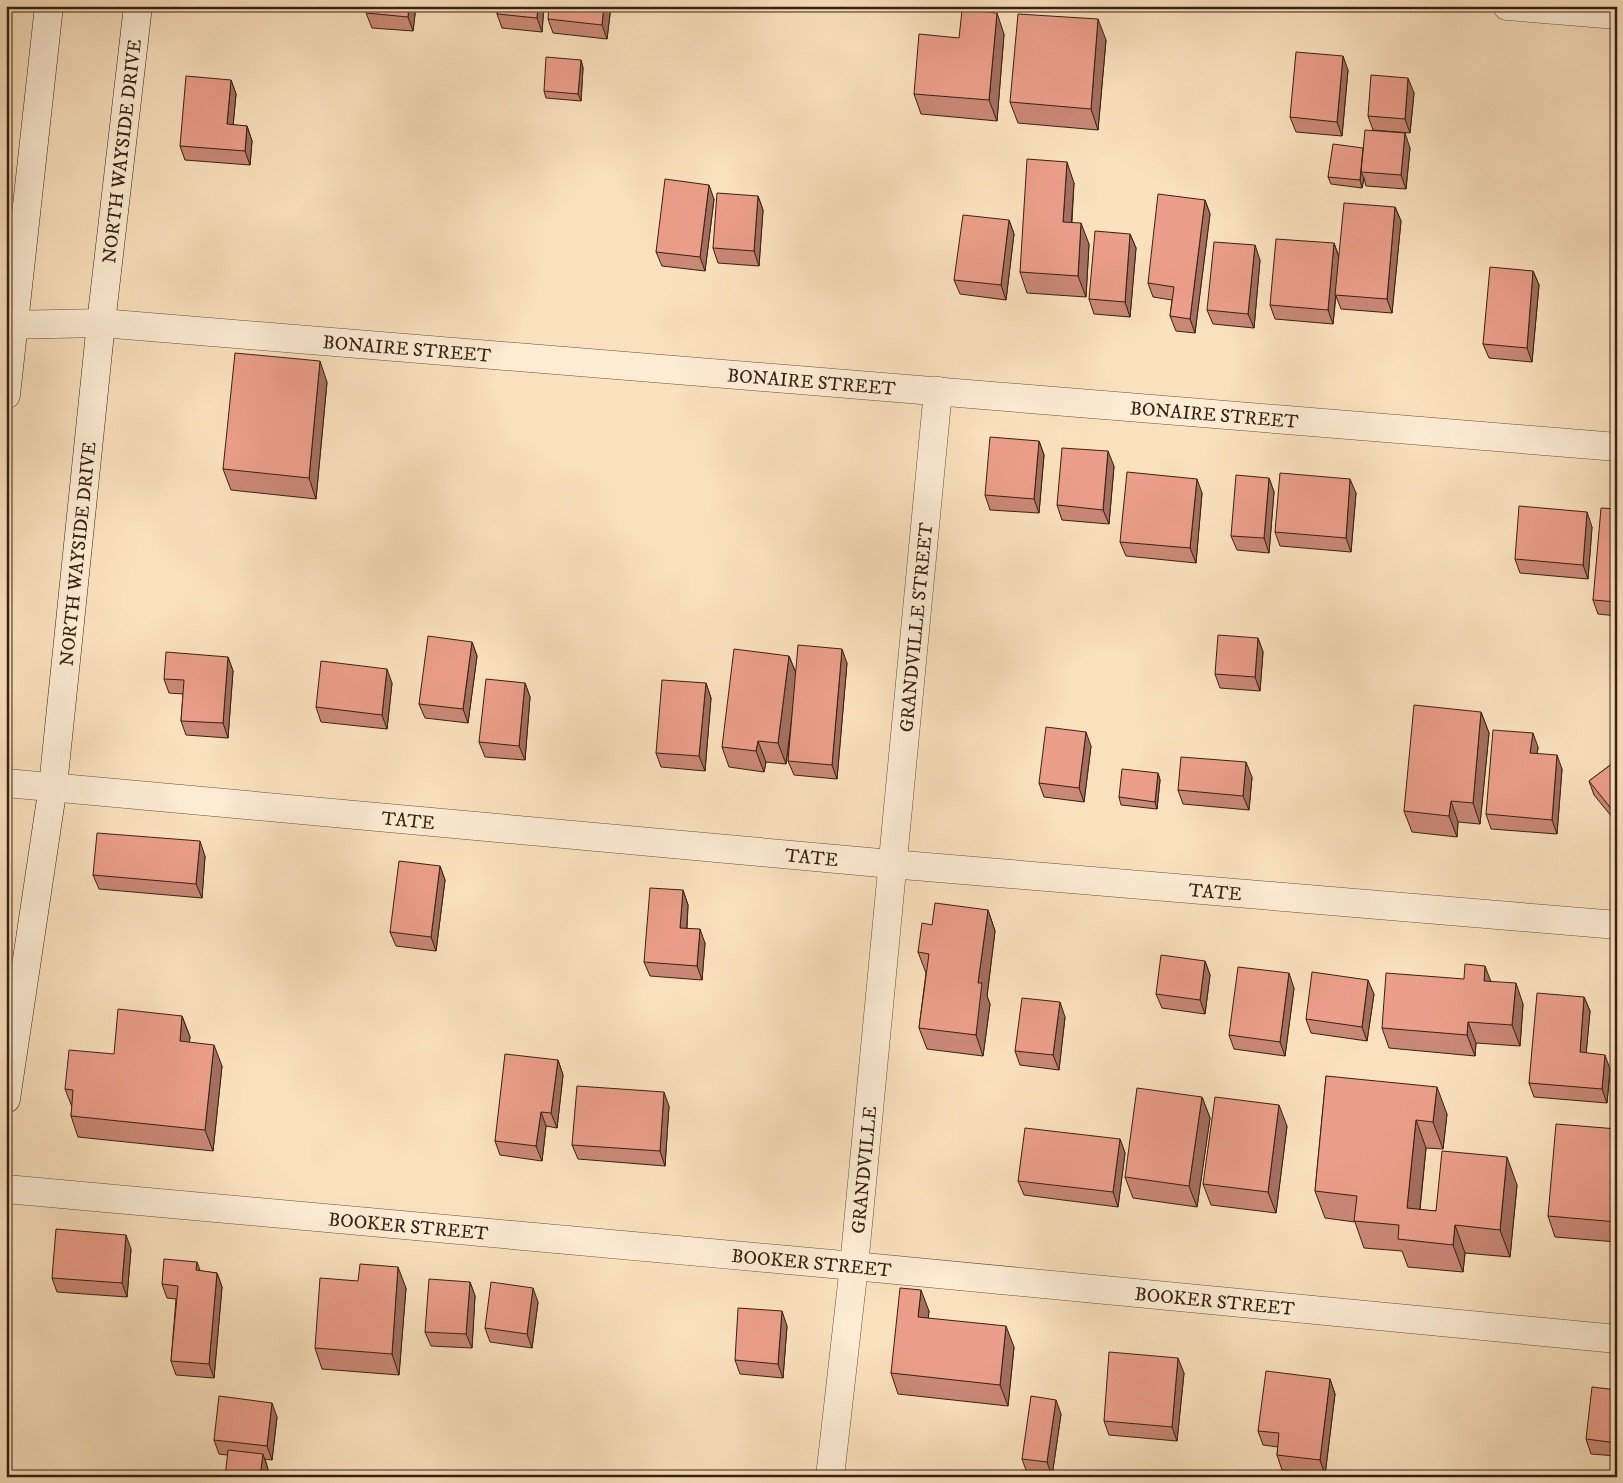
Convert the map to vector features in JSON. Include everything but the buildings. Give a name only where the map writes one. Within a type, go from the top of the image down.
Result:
[{"type":"street","points":[[6,395],[10,325],[50,6]]},
{"type":"street","name":"NORTH WAYSIDE DRIVE","points":[[6,1100],[53,786],[101,323],[138,6]]},
{"type":"street","points":[[1507,6],[1617,15]]},
{"type":"street","name":"BONAIRE STREET","points":[[10,325],[101,323],[1617,447]]},
{"type":"street","name":"GRANDVILLE STREET","points":[[891,864],[938,391]]},
{"type":"street","name":"TATE","points":[[6,782],[891,864],[1617,925]]},
{"type":"street","name":"GRANDVILLE","points":[[830,1477],[854,1266],[891,864]]},
{"type":"street","name":"BOOKER STREET","points":[[6,1189],[854,1266],[1617,1339]]}]
